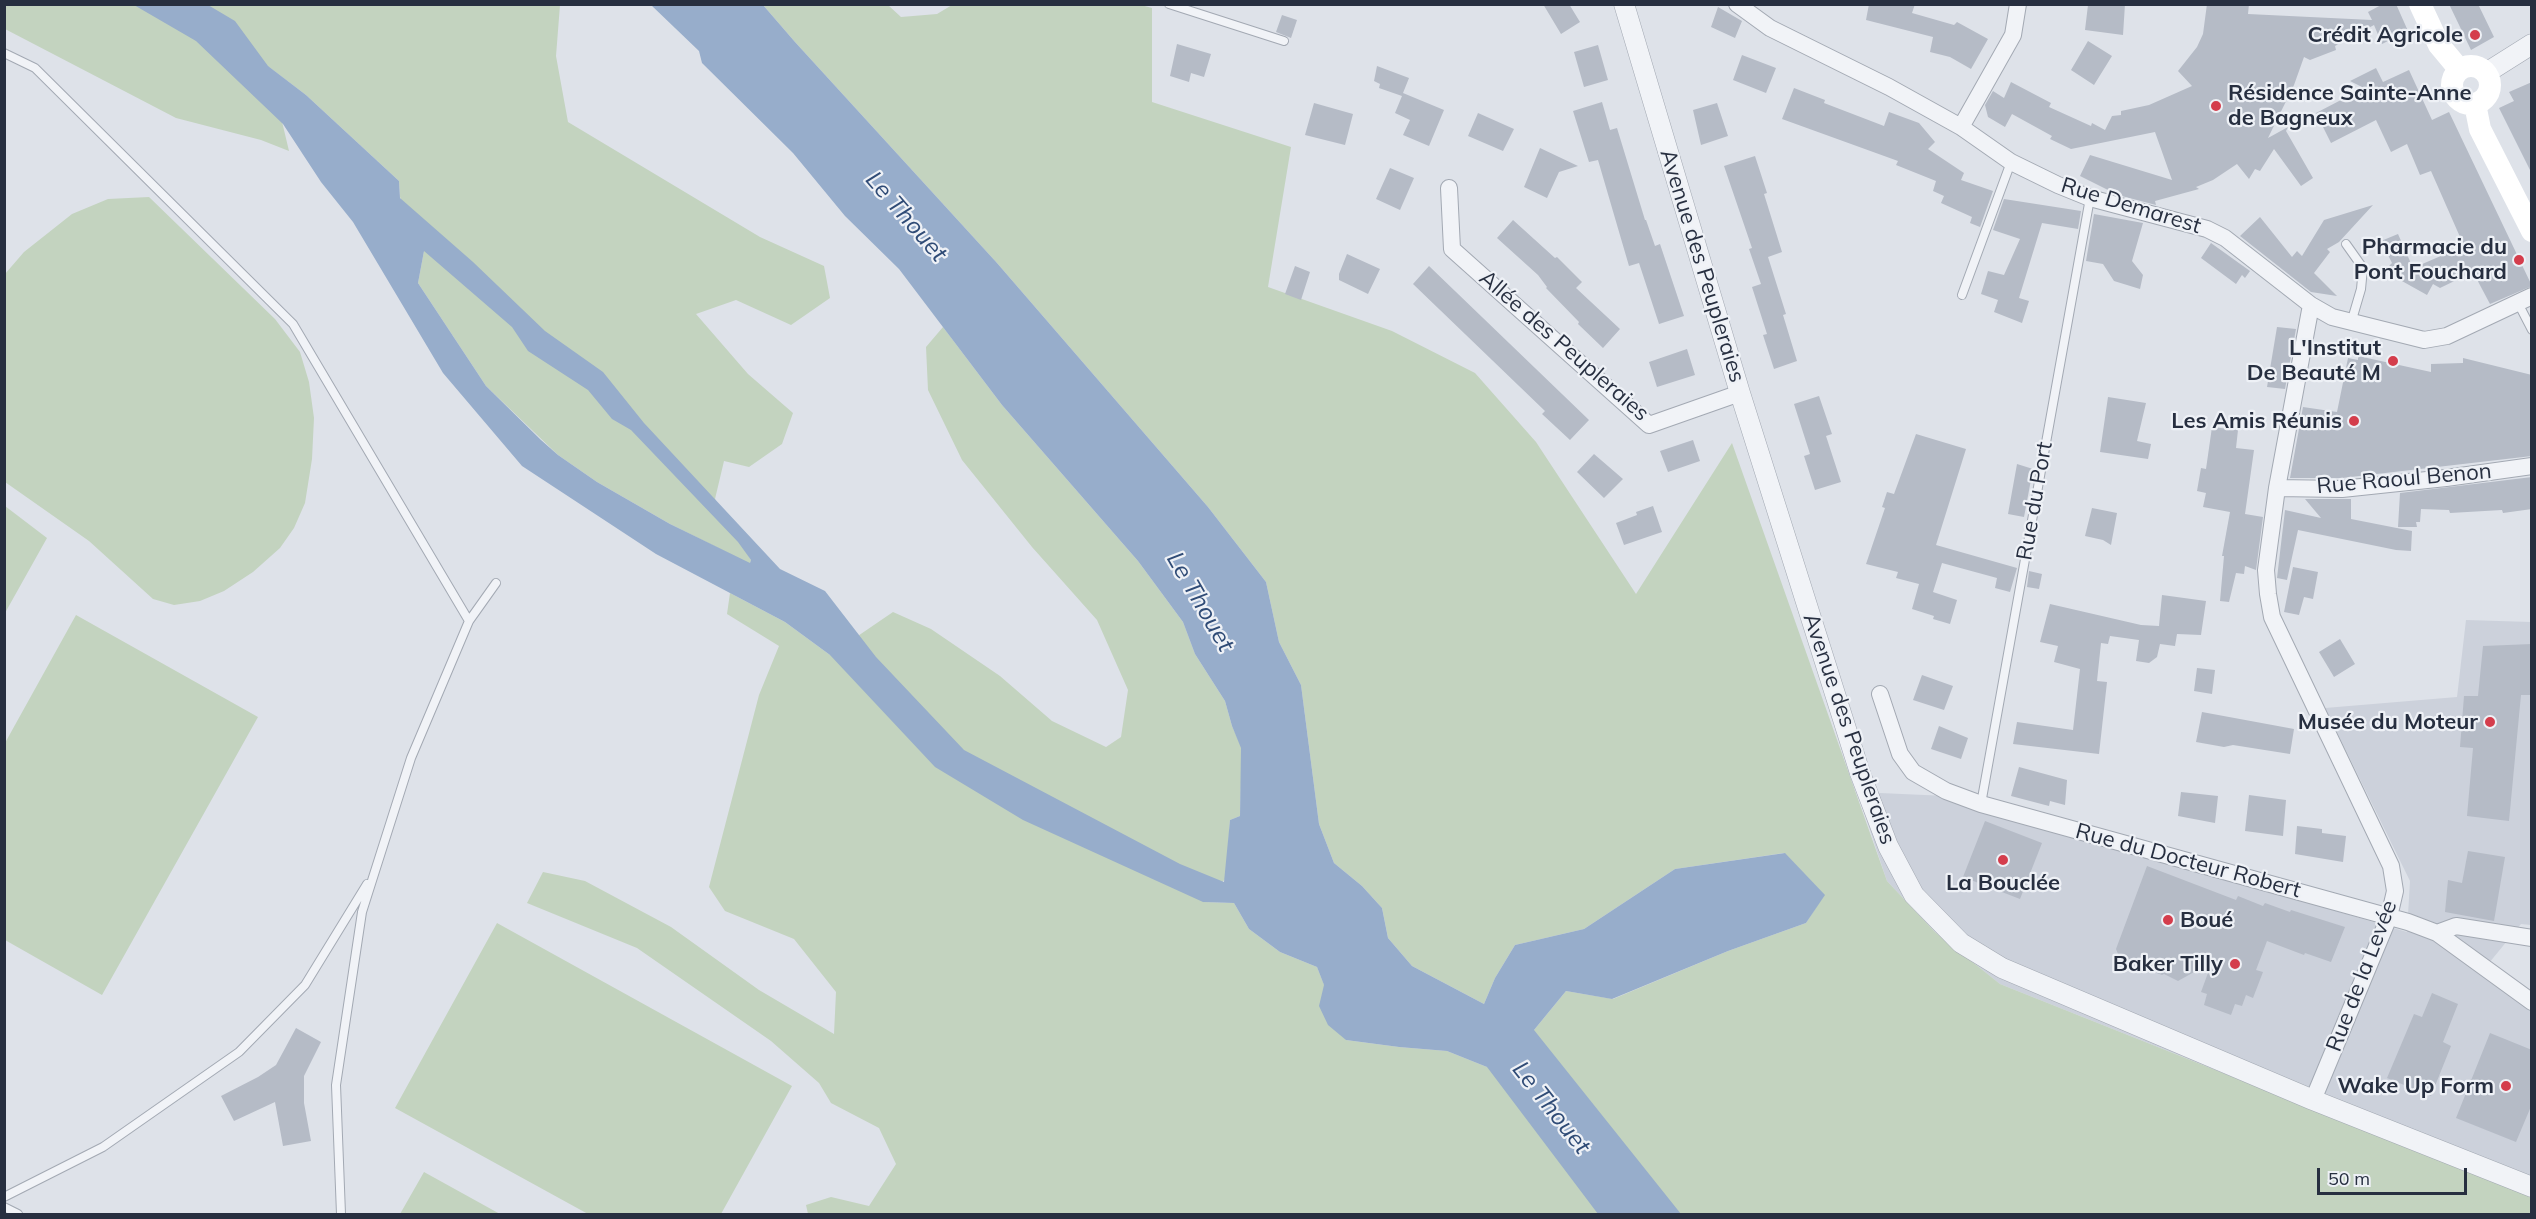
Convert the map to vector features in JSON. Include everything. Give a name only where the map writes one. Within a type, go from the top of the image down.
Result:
[{"type":"main road","points":[[2420,4],[2439,45],[2459,69]]},
{"type":"main road","points":[[2470,66],[2486,73],[2490,85],[2489,92],[2486,97],[2475,104],[2462,102],[2453,93],[2452,80],[2459,69],[2470,66]]},
{"type":"main road","points":[[2475,104],[2480,129],[2532,231]]},
{"type":"street","name":"Avenue des Peupleraies","points":[[1624,4],[1740,393],[1860,773],[1888,846],[1914,895],[1961,943],[2002,968],[2313,1100],[2532,1187]]},
{"type":"street","name":"Rue Demarest","points":[[1737,4],[1770,28],[1889,87],[1961,127],[2011,162],[2090,198],[2207,229],[2225,238],[2311,305],[2332,317],[2424,340],[2447,336],[2525,299]]},
{"type":"street","points":[[1961,127],[2013,35],[2018,4]]},
{"type":"street","points":[[2486,73],[2532,44]]},
{"type":"street","name":"Allée des Peupleraies","points":[[1449,188],[1452,249],[1649,425],[1740,393]]},
{"type":"street","name":"Rue de la Levée","points":[[2311,305],[2277,488],[2266,570],[2272,617],[2391,866],[2395,891],[2389,917],[2313,1100]]},
{"type":"street","name":"Rue Raoul Benon","points":[[2277,488],[2342,489],[2532,466]]},
{"type":"street","name":"Rue du Docteur Robert","points":[[1880,694],[1900,754],[1913,772],[1946,791],[1981,804],[2389,917],[2438,933],[2532,1002]]},
{"type":"street","points":[[2438,933],[2456,926],[2532,939]]},
{"type":"lane","points":[[1169,4],[1284,41]]},
{"type":"lane","points":[[4,53],[34,68],[293,324],[469,621]]},
{"type":"lane","points":[[1962,295],[2011,162]]},
{"type":"lane","name":"Rue du Port","points":[[1981,804],[2090,198]]},
{"type":"lane","points":[[2346,244],[2363,268],[2361,289],[2350,323]]},
{"type":"lane","points":[[2525,299],[2532,330]]},
{"type":"lane","points":[[341,1215],[336,1085],[362,912],[411,758],[469,621],[496,583]]},
{"type":"lane","points":[[4,1197],[103,1147],[238,1052],[305,985],[374,873]]},
{"type":"lane","points":[[4,1207],[18,1215]]},
{"type":"shaded area","points":[[2466,620],[2531,622],[2531,925],[2521,924],[2480,974],[2531,1011],[2531,1196],[2000,984],[1935,932],[1887,881],[1857,792],[1947,796],[2407,932],[2410,881],[2325,708],[2457,697]]},
{"type":"green space","points":[[5,4],[560,5],[556,56],[568,122],[760,237],[824,266],[830,298],[791,325],[736,300],[696,314],[748,374],[793,413],[782,444],[749,467],[724,461],[715,499],[751,560],[750,564],[670,524],[597,482],[558,455],[486,386],[418,283],[424,251],[400,197],[399,181],[306,95],[269,67],[289,151],[261,140],[176,118],[5,29]]},
{"type":"green space","points":[[763,5],[888,5],[901,17],[937,14],[952,5],[1141,5],[1152,8],[1152,102],[1291,147],[1268,287],[1392,331],[1475,373],[1536,442],[1636,594],[1732,443],[1887,881],[1935,932],[2000,984],[2531,1196],[2531,1214],[808,1214],[806,1205],[831,1197],[869,1206],[896,1164],[879,1128],[831,1103],[819,1083],[771,1041],[637,948],[527,903],[543,872],[585,881],[671,927],[759,990],[834,1034],[836,992],[794,939],[725,911],[709,887],[759,695],[779,646],[727,614],[730,593],[785,622],[830,655],[893,612],[931,629],[1000,676],[1052,721],[1106,747],[1121,737],[1128,690],[1097,620],[1032,547],[962,460],[928,390],[926,347],[943,327],[1002,405],[1138,561],[1183,622],[1195,654],[1225,701],[1232,726],[1242,748],[1240,816],[1230,820],[1226,878],[1204,902],[1234,903],[1249,929],[1280,952],[1317,967],[1346,1040],[1447,1051],[1487,1067],[1534,1030],[1566,991],[1613,999],[1728,951],[1806,923],[1824,895],[1784,853],[1675,869],[1584,929],[1515,945],[1495,978],[1484,1004],[1412,966],[1388,938],[1382,908],[1362,886],[1334,863],[1319,824],[1301,685],[1279,642],[1266,582],[1208,507],[997,263]]},
{"type":"green space","points":[[149,197],[275,319],[300,352],[309,382],[314,418],[312,459],[305,503],[294,528],[280,548],[253,572],[224,591],[200,601],[174,605],[153,599],[89,541],[5,482],[5,274],[24,252],[72,214],[108,199]]},
{"type":"green space","points":[[5,506],[47,538],[5,613]]},
{"type":"green space","points":[[76,615],[258,717],[102,995],[5,940],[5,743]]},
{"type":"green space","points":[[497,923],[792,1086],[721,1214],[588,1214],[395,1108]]},
{"type":"green space","points":[[424,1172],[500,1214],[400,1214]]},
{"type":"water","name":"Le Thouet","points":[[134,5],[208,5],[235,21],[268,66],[306,95],[399,181],[400,198],[473,262],[545,331],[603,372],[644,423],[780,569],[825,591],[876,657],[964,750],[1180,864],[1224,882],[1230,820],[1240,816],[1241,748],[1225,701],[1195,654],[1183,622],[1138,561],[1002,405],[899,269],[845,216],[793,153],[702,63],[699,51],[651,5],[763,5],[997,263],[1208,507],[1266,582],[1279,642],[1301,685],[1319,824],[1334,863],[1362,886],[1382,908],[1388,938],[1412,966],[1484,1004],[1495,978],[1515,945],[1584,929],[1675,869],[1785,853],[1825,895],[1806,923],[1728,951],[1612,999],[1566,991],[1534,1030],[1681,1214],[1598,1214],[1487,1067],[1447,1051],[1346,1040],[1328,1025],[1319,1006],[1324,985],[1317,967],[1280,952],[1249,929],[1234,903],[1203,902],[1023,820],[935,767],[830,655],[785,622],[656,554],[522,466],[443,373],[353,222],[321,182],[283,124],[196,41]],"holes":[[[424,251],[512,327],[528,351],[588,390],[612,419],[631,430],[738,542],[751,560],[750,563],[670,524],[597,482],[558,455],[541,440],[486,386],[418,283]]]},
{"type":"building","points":[[1543,4],[1569,4],[1580,22],[1561,34]]},
{"type":"building","points":[[1869,4],[1915,4],[1912,13],[1954,25],[1957,22],[1988,39],[1971,69],[1950,57],[1930,52],[1933,37],[1866,20]]},
{"type":"building","points":[[2125,4],[2123,35],[2085,30],[2088,5]]},
{"type":"building","name":"Résidence Sainte-Anne de Bagneux","points":[[2207,4],[2249,4],[2248,14],[2372,20],[2368,12],[2383,4],[2396,4],[2408,31],[2382,44],[2374,25],[2335,46],[2336,50],[2310,60],[2304,57],[2294,85],[2268,138],[2288,127],[2286,131],[2313,178],[2301,186],[2274,149],[2260,171],[2255,169],[2249,179],[2237,164],[2213,180],[2196,187],[2199,189],[2155,201],[2156,205],[2118,195],[2080,176],[2090,155],[2172,180],[2155,132],[2071,149],[2050,139],[2052,136],[2012,114],[2005,127],[1988,117],[1985,105],[1993,91],[2004,98],[2011,82],[2051,103],[2049,107],[2105,130],[2112,116],[2121,115],[2121,111],[2149,105],[2192,86],[2178,71],[2197,47],[2203,34]]},
{"type":"building","points":[[2449,4],[2478,4],[2494,37],[2471,50]]},
{"type":"building","points":[[1718,7],[1742,21],[1735,38],[1711,27]]},
{"type":"building","points":[[1282,15],[1297,20],[1291,38],[1276,32]]},
{"type":"building","points":[[2088,41],[2112,56],[2094,85],[2071,70]]},
{"type":"building","points":[[1177,44],[1211,54],[1204,77],[1191,73],[1189,82],[1170,76]]},
{"type":"building","points":[[1598,45],[1608,80],[1584,87],[1574,52]]},
{"type":"building","points":[[1742,55],[1776,68],[1766,93],[1733,80]]},
{"type":"building","points":[[1377,66],[1409,78],[1403,93],[1444,110],[1429,146],[1403,135],[1410,120],[1395,113],[1402,96],[1379,88],[1380,84],[1374,81]]},
{"type":"building","points":[[2376,68],[2383,82],[2409,70],[2432,120],[2449,112],[2532,286],[2490,304],[2473,272],[2440,288],[2433,284],[2427,295],[2384,271],[2392,263],[2381,241],[2398,234],[2413,268],[2464,246],[2431,171],[2420,175],[2407,144],[2391,152],[2376,120],[2331,143],[2316,113],[2364,88],[2350,81]]},
{"type":"building","points":[[2532,82],[2532,174],[2499,108],[2514,101],[2509,92]]},
{"type":"building","points":[[1794,88],[1825,100],[1824,103],[1884,126],[1889,112],[1919,123],[1935,142],[1928,149],[1964,173],[1961,180],[1993,191],[1980,227],[1970,223],[1972,217],[1941,203],[1944,196],[1933,191],[1936,181],[1896,165],[1898,161],[1782,119]]},
{"type":"building","points":[[1602,102],[1610,130],[1617,128],[1645,220],[1655,246],[1660,244],[1684,316],[1659,324],[1639,263],[1629,266],[1598,160],[1589,162],[1573,111]]},
{"type":"building","points":[[1314,103],[1353,114],[1345,145],[1305,135]]},
{"type":"building","points":[[1717,103],[1728,136],[1701,145],[1693,110]]},
{"type":"building","points":[[1478,113],[1514,129],[1503,151],[1468,136]]},
{"type":"building","points":[[1540,148],[1578,166],[1559,172],[1547,198],[1524,187]]},
{"type":"building","points":[[1755,156],[1782,252],[1768,257],[1786,314],[1783,315],[1797,361],[1774,369],[1763,335],[1767,334],[1752,287],[1761,284],[1749,249],[1752,248],[1724,166]]},
{"type":"building","points":[[1390,168],[1414,178],[1400,210],[1376,199]]},
{"type":"building","points":[[2004,199],[2081,211],[2078,229],[2042,223],[2019,298],[2029,301],[2022,323],[1994,312],[1998,300],[1981,294],[1988,271],[2004,275],[2020,239],[1993,230]]},
{"type":"building","points":[[2373,205],[2339,242],[2327,249],[2330,252],[2314,273],[2337,296],[2311,292],[2240,236],[2260,217],[2292,257],[2297,251],[2302,256],[2324,220]]},
{"type":"building","points":[[2094,214],[2143,223],[2132,261],[2143,275],[2140,289],[2114,281],[2103,264],[2086,261]]},
{"type":"building","points":[[1513,220],[1555,258],[1557,257],[1582,282],[1576,288],[1620,329],[1603,348],[1578,324],[1579,322],[1546,288],[1538,275],[1497,238]]},
{"type":"building","points":[[2211,243],[2250,271],[2245,278],[2242,275],[2236,284],[2201,258]]},
{"type":"building","points":[[1347,254],[1380,269],[1368,294],[1339,280]]},
{"type":"building","points":[[1295,266],[1310,272],[1301,300],[1285,294]]},
{"type":"building","points":[[1429,266],[1589,420],[1570,440],[1542,414],[1545,411],[1413,284]]},
{"type":"building","points":[[2277,327],[2296,329],[2285,389],[2267,387]]},
{"type":"building","points":[[1687,349],[1695,375],[1657,387],[1649,362]]},
{"type":"building","points":[[2358,356],[2431,372],[2431,364],[2463,363],[2463,358],[2532,375],[2532,456],[2342,478],[2290,478],[2303,407],[2337,412],[2348,358],[2358,360]]},
{"type":"building","points":[[1819,396],[1832,434],[1826,436],[1841,482],[1815,490],[1804,456],[1810,454],[1794,404]]},
{"type":"building","points":[[2108,397],[2146,403],[2137,441],[2151,444],[2148,459],[2100,452]]},
{"type":"building","points":[[2212,427],[2238,430],[2236,448],[2254,450],[2245,514],[2263,517],[2256,570],[2245,566],[2244,574],[2236,573],[2229,602],[2220,601],[2224,556],[2222,556],[2230,512],[2203,507],[2206,493],[2197,491],[2201,468],[2206,469]]},
{"type":"building","points":[[1916,434],[1966,449],[1936,545],[2017,568],[2010,592],[1995,588],[1997,578],[1942,563],[1933,592],[1957,600],[1950,624],[1912,609],[1919,584],[1896,578],[1898,572],[1866,564],[1885,508],[1882,507],[1887,492],[1894,494]]},
{"type":"building","points":[[1693,440],[1700,461],[1668,472],[1660,451]]},
{"type":"building","points":[[1594,454],[1623,479],[1604,498],[1577,472]]},
{"type":"building","points":[[2017,464],[2033,469],[2024,517],[2008,514]]},
{"type":"building","points":[[2532,477],[2532,509],[2503,513],[2502,510],[2450,513],[2449,510],[2421,509],[2420,522],[2416,522],[2417,527],[2398,527],[2400,493]]},
{"type":"building","points":[[2305,499],[2351,499],[2351,519],[2412,531],[2411,551],[2298,530],[2287,580],[2277,578],[2285,510],[2321,518]]},
{"type":"building","points":[[1653,506],[1662,532],[1624,545],[1616,523]]},
{"type":"building","points":[[2092,508],[2117,513],[2111,545],[2103,540],[2085,536]]},
{"type":"building","points":[[2293,567],[2318,572],[2313,599],[2304,597],[2299,615],[2284,612]]},
{"type":"building","points":[[2029,571],[2042,574],[2039,589],[2027,587]]},
{"type":"building","points":[[2162,595],[2206,601],[2201,635],[2177,634],[2175,646],[2160,644],[2157,657],[2149,663],[2136,661],[2139,640],[2110,636],[2108,644],[2101,643],[2097,681],[2107,682],[2099,754],[2013,744],[2017,722],[2073,730],[2080,669],[2054,662],[2058,646],[2040,642],[2050,604],[2141,625],[2159,626]]},
{"type":"building","points":[[2340,639],[2355,664],[2334,677],[2319,652]]},
{"type":"building","name":"Musée du Moteur","points":[[2532,644],[2532,695],[2521,695],[2509,821],[2467,816],[2473,748],[2460,747],[2464,696],[2478,696],[2483,646]]},
{"type":"building","points":[[2197,668],[2215,670],[2212,694],[2194,691]]},
{"type":"building","points":[[1922,675],[1953,686],[1944,710],[1913,700]]},
{"type":"building","points":[[2202,712],[2294,729],[2290,754],[2196,742]]},
{"type":"building","points":[[1939,726],[1968,738],[1961,759],[1931,749]]},
{"type":"building","points":[[2019,767],[2067,780],[2065,805],[2050,801],[2049,806],[2011,796]]},
{"type":"building","points":[[2181,792],[2218,796],[2215,823],[2178,816]]},
{"type":"building","points":[[2249,795],[2286,800],[2283,836],[2245,831]]},
{"type":"building","name":"La Bouclée","points":[[1985,821],[2042,843],[2020,899],[1963,877]]},
{"type":"building","points":[[2297,826],[2322,829],[2322,833],[2346,836],[2343,862],[2295,854]]},
{"type":"building","points":[[2468,851],[2505,857],[2494,921],[2445,912],[2448,880],[2462,883]]},
{"type":"building","points":[[2147,866],[2236,900],[2238,896],[2263,906],[2265,903],[2345,927],[2331,962],[2267,941],[2256,970],[2263,972],[2253,998],[2246,995],[2242,1006],[2235,1004],[2231,1015],[2204,1005],[2207,994],[2201,992],[2212,962],[2178,981],[2120,959],[2116,949]]},
{"type":"building","points":[[2432,993],[2458,1004],[2443,1042],[2451,1046],[2431,1096],[2387,1078],[2414,1014],[2422,1017]]},
{"type":"building","points":[[296,1028],[321,1042],[304,1076],[304,1103],[311,1141],[283,1146],[275,1102],[234,1121],[221,1096],[276,1065]]},
{"type":"building","points":[[2490,1033],[2532,1050],[2532,1104],[2516,1142],[2456,1118]]},
{"type":"place","name":"Crédit Agricole","points":[[2475,35]]},
{"type":"place","name":"Résidence Sainte-Anne de Bagneux","points":[[2216,106]]},
{"type":"place","name":"Pharmacie du Pont Fouchard","points":[[2519,260]]},
{"type":"place","name":"L'Institut De Beauté M","points":[[2393,361]]},
{"type":"place","name":"Les Amis Réunis","points":[[2354,421]]},
{"type":"place","name":"Musée du Moteur","points":[[2490,722]]},
{"type":"place","name":"La Bouclée","points":[[2003,860]]},
{"type":"place","name":"Boué","points":[[2168,920]]},
{"type":"place","name":"Baker Tilly","points":[[2235,964]]},
{"type":"place","name":"Wake Up Form","points":[[2506,1086]]}]
